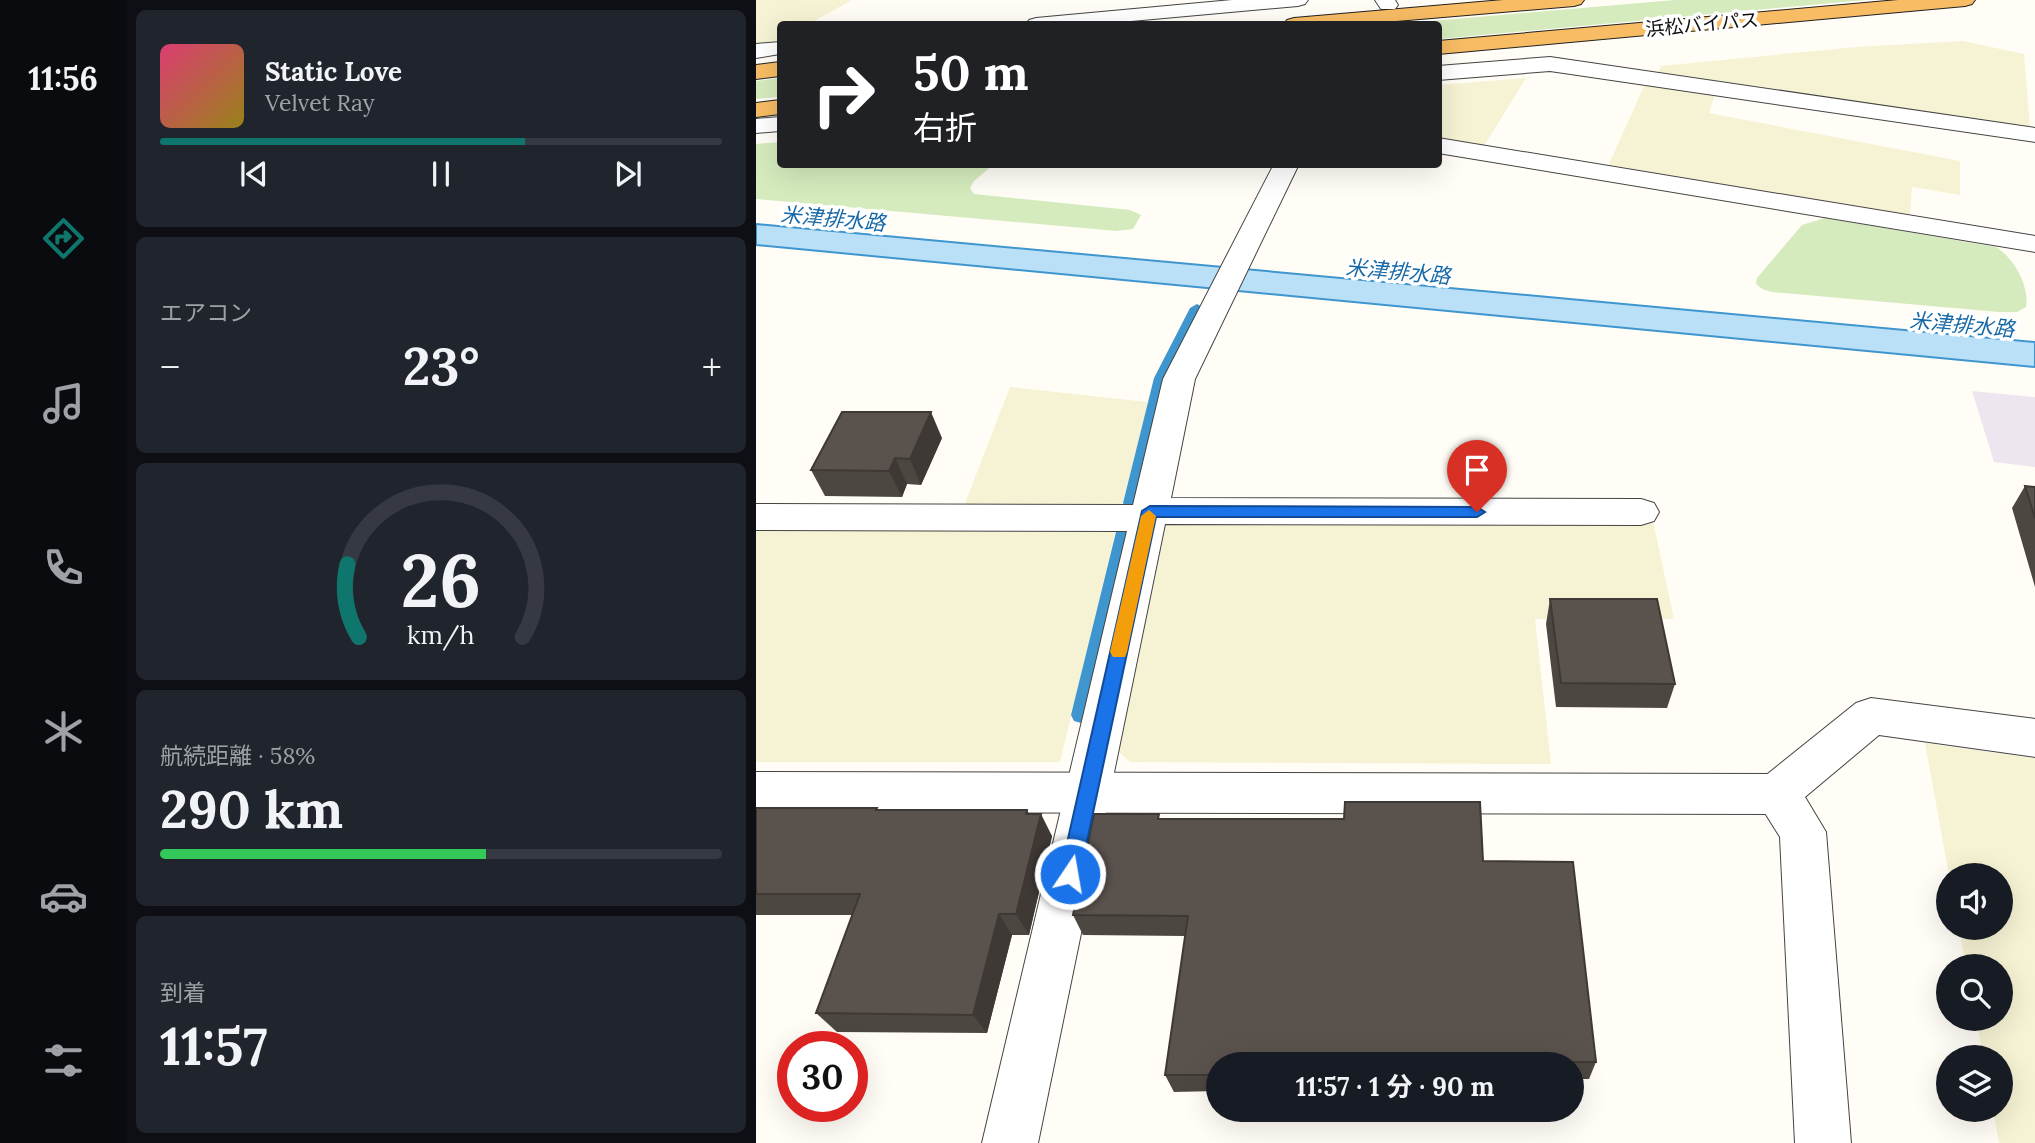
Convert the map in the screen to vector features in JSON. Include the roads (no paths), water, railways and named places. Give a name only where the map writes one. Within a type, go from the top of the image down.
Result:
[{"type":"highway","points":[[1329,21],[1574,0]]},
{"type":"highway","name":"浜松バイパス","points":[[1442,48],[1965,0]]},
{"type":"highway","points":[[756,72],[777,69]]},
{"type":"highway","points":[[756,110],[777,107]]},
{"type":"street","points":[[1104,0],[1140,5],[1142,15]]},
{"type":"street","points":[[1071,21],[1298,0]]},
{"type":"street","points":[[756,51],[777,48]]},
{"type":"street","points":[[1442,73],[1550,64],[2035,135]]},
{"type":"street","points":[[756,125],[777,124]]},
{"type":"street","points":[[1442,146],[2035,244]]},
{"type":"street","points":[[1010,1143],[1179,379],[1284,168]]},
{"type":"street","points":[[756,517],[1641,512]]},
{"type":"street","points":[[756,792],[1776,794],[1871,716],[2035,738]]},
{"type":"street","points":[[1776,794],[1802,832],[1824,1143]]},
{"type":"water","points":[[756,224],[2035,342],[2035,367],[756,245]]},
{"type":"waterway","points":[[1131,503],[1161,378],[1197,308]]},
{"type":"waterway","points":[[1081,715],[1124,532]]},
{"type":"water label","name":"米津排水路","points":[[833,219]]},
{"type":"water label","name":"米津排水路","points":[[1398,272]]},
{"type":"water label","name":"米津排水路","points":[[1962,325]]}]
